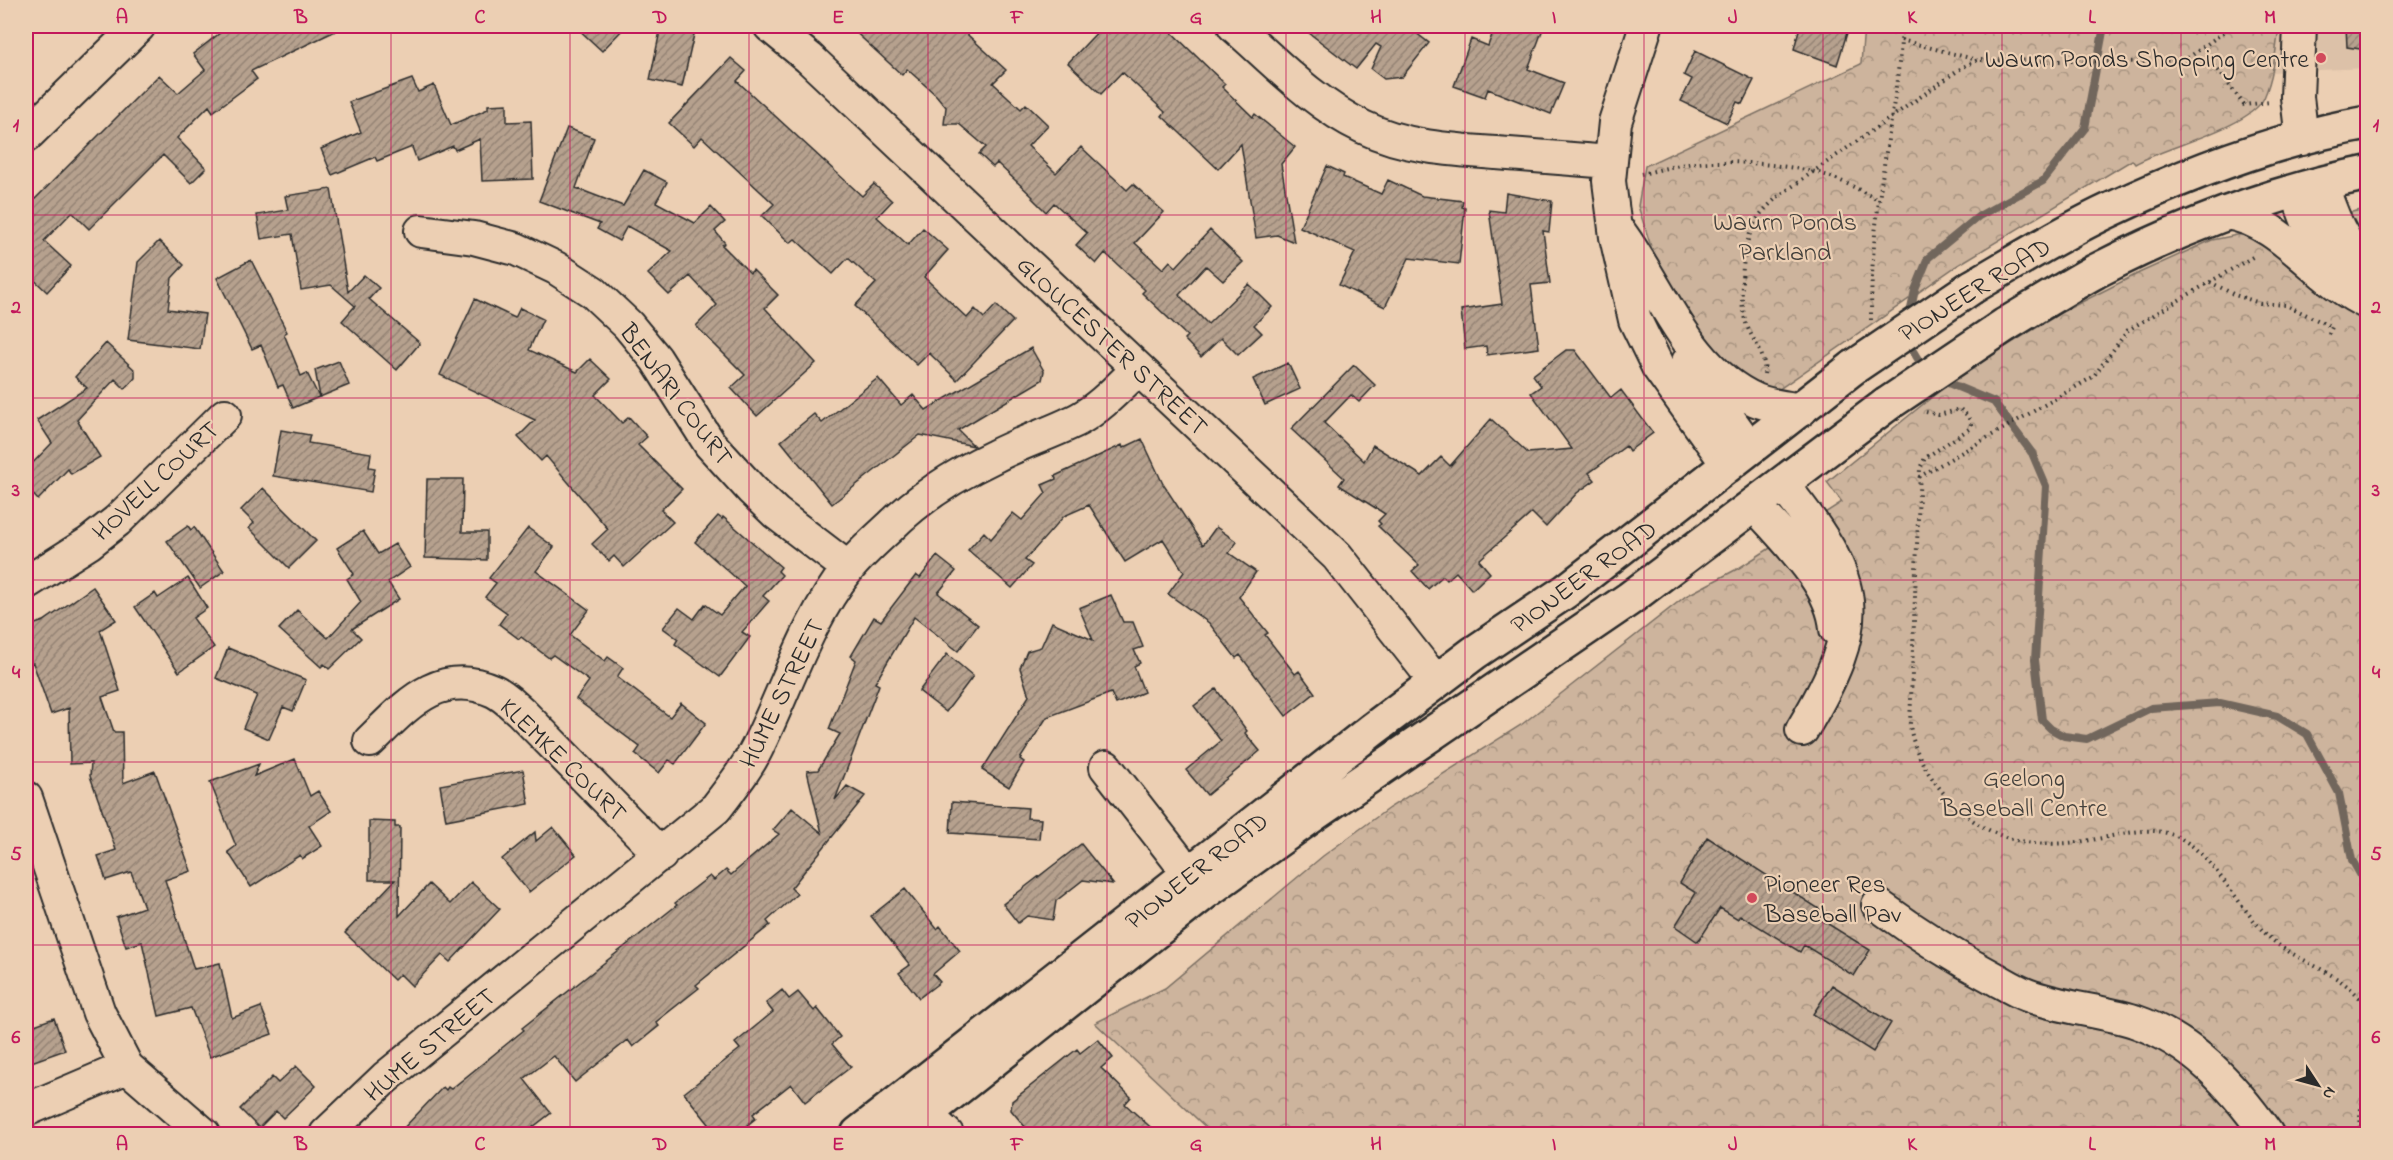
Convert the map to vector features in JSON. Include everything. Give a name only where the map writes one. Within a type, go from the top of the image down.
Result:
[{"type":"main road","name":"PIONEER ROAD","points":[[900,1134],[926,1115],[1197,884],[1372,730],[1566,591],[1854,367],[1972,287],[2107,211],[2162,186],[2302,139],[2367,123]]},
{"type":"main road","points":[[2302,139],[2309,187]]},
{"type":"main road","name":"PIONEER ROAD","points":[[1197,884],[1461,713],[1629,599],[1886,405],[2005,325],[2094,272],[2134,252],[2226,213],[2309,187],[2367,173]]},
{"type":"main road","points":[[1739,457],[1782,484]]},
{"type":"main road","points":[[1739,457],[1754,504]]},
{"type":"main road","points":[[1436,682],[1461,713]]},
{"type":"main road","name":"PIONEER ROAD","points":[[858,1134],[926,1115]]},
{"type":"street","points":[[30,122],[139,26]]},
{"type":"street","name":"GLOUCESTER STREET","points":[[770,26],[817,65],[1337,556],[1436,682]]},
{"type":"street","points":[[1234,26],[1330,108],[1362,127],[1392,139],[1421,146],[1465,151],[1610,162]]},
{"type":"street","points":[[1646,26],[1615,122],[1610,162],[1615,230],[1635,320],[1658,367],[1739,457]]},
{"type":"street","points":[[2291,26],[2302,139]]},
{"type":"street","points":[[2297,91],[2300,26]]},
{"type":"street","points":[[2309,187],[2340,233],[2365,258]]},
{"type":"street","points":[[2309,187],[2306,222],[2320,248],[2346,277],[2367,295]]},
{"type":"street","points":[[2226,213],[2251,219],[2280,238],[2333,284],[2367,303]]},
{"type":"street","points":[[1615,230],[1646,270],[1668,312],[1701,358],[1727,382],[1754,399],[1801,410]]},
{"type":"street","name":"BENARI COURT","points":[[421,231],[474,238],[516,249],[556,267],[593,292],[628,326],[656,358],[710,444],[752,490],[776,513],[848,568]]},
{"type":"street","name":"HUME STREET","points":[[326,1134],[385,1078],[716,808],[757,749],[793,664],[820,612],[848,568],[891,525],[958,475],[996,455],[1080,419],[1112,394],[1138,369]]},
{"type":"street","name":"HOVELL COURT","points":[[26,584],[89,543],[117,521],[225,415]]},
{"type":"street","points":[[1782,484],[1825,541],[1840,568],[1847,593],[1846,634],[1839,661],[1830,683],[1802,730]]},
{"type":"street","points":[[1754,504],[1816,577],[1831,603],[1836,633],[1830,683]]},
{"type":"street","name":"KLEMKE COURT","points":[[370,741],[420,696],[442,684],[472,683],[496,692],[520,711],[661,855]]},
{"type":"street","points":[[1106,767],[1197,884]]},
{"type":"street","points":[[26,798],[99,1013],[127,1067],[204,1134]]},
{"type":"street","points":[[1878,905],[1971,966],[2025,994],[2057,1004],[2133,1021],[2172,1037],[2208,1063],[2220,1075],[2267,1134]]},
{"type":"street","points":[[26,1110],[127,1067]]},
{"type":"path","points":[[1871,324],[1871,287],[1879,201],[1892,117],[1902,26]]},
{"type":"path","points":[[2187,59],[2232,26]]},
{"type":"path","points":[[1901,40],[1978,60],[2132,62],[2187,59],[2216,67],[2244,105],[2261,104],[2297,91]]},
{"type":"path","points":[[1763,378],[1764,357],[1747,325],[1742,309],[1742,286],[1748,241],[1753,226],[1765,208],[1963,67],[1978,60]]},
{"type":"path","points":[[1641,174],[1686,164],[1715,162],[1813,172],[1861,190],[1879,201]]},
{"type":"path","points":[[1919,477],[2092,377],[2128,330],[2275,244],[2280,238]]},
{"type":"path","points":[[2210,282],[2260,303],[2286,305],[2332,327],[2328,336]]},
{"type":"path","points":[[1921,407],[1935,415],[1960,409],[1968,416],[1971,424],[1970,429],[1925,458],[1920,465],[1910,724],[1918,755],[1938,786],[1964,815],[1987,830],[2016,841],[2074,844],[2139,831],[2160,831],[2179,838],[2198,851],[2266,934],[2359,994],[2367,1013]]},
{"type":"path","points":[[2361,1134],[2361,1113],[2367,1080]]},
{"type":"shaded area","name":"Waurn Ponds Shopping Centre","points":[[2279,26],[2367,26],[2367,68],[2272,72]]},
{"type":"green space","name":"Waurn Ponds Parkland","points":[[1864,26],[2279,26],[2270,80],[2264,98],[2255,109],[2206,136],[2135,164],[2132,160],[1958,265],[1772,394],[1711,356],[1655,259],[1638,206],[1645,166],[1861,64]]},
{"type":"green space","name":"Geelong Baseball Centre","points":[[2367,209],[2367,1134],[1213,1134],[1095,1023],[1165,988],[1323,856],[1389,808],[1521,725],[1686,596],[1739,568],[1842,502],[1827,482],[1958,376],[2062,312],[2139,273],[2212,240]]},
{"type":"building","points":[[229,26],[346,26],[251,71],[257,79],[213,112],[209,106],[177,138],[206,168],[191,183],[163,155],[89,229],[72,212],[44,241],[71,266],[47,292],[26,272],[26,208],[159,75],[178,93],[205,70],[193,54]]},
{"type":"building","points":[[575,26],[626,26],[602,51]]},
{"type":"building","points":[[661,26],[695,30],[682,87],[650,80]]},
{"type":"building","points":[[849,26],[958,26],[1006,70],[993,83],[1021,109],[1026,104],[1048,125],[1028,146],[1056,173],[1081,147],[1127,190],[1133,184],[1164,212],[1135,243],[1163,269],[1170,261],[1176,267],[1210,230],[1243,262],[1223,281],[1206,266],[1179,295],[1208,324],[1249,284],[1272,307],[1254,325],[1262,333],[1238,355],[1221,338],[1201,357],[1184,339],[1187,336],[1142,293],[1145,290],[1105,253],[1096,264],[1076,245],[1087,233],[1054,203],[1046,212],[997,163],[993,167],[979,154],[986,147],[959,124],[944,124],[946,107],[936,95],[907,69],[902,75]]},
{"type":"building","points":[[1103,26],[1165,26],[1225,84],[1222,87],[1253,117],[1255,114],[1295,147],[1281,164],[1294,242],[1277,235],[1256,238],[1241,144],[1218,169],[1162,116],[1165,112],[1122,72],[1101,94],[1068,63]]},
{"type":"building","points":[[1300,26],[1407,26],[1429,43],[1402,77],[1384,79],[1371,69],[1381,47],[1376,44],[1356,69]]},
{"type":"building","points":[[1495,26],[1544,26],[1528,69],[1564,83],[1551,114],[1488,89],[1485,97],[1454,86],[1471,39],[1488,46]]},
{"type":"building","points":[[1800,26],[1822,26],[1847,33],[1837,65],[1794,49]]},
{"type":"building","points":[[2346,26],[2367,26],[2367,50],[2347,47]]},
{"type":"building","points":[[1695,51],[1754,80],[1742,104],[1737,102],[1727,123],[1681,101],[1692,79],[1684,75]]},
{"type":"building","points":[[731,58],[746,71],[737,81],[862,196],[874,184],[892,201],[877,217],[908,245],[923,228],[948,250],[924,277],[967,318],[975,309],[984,318],[996,305],[1013,321],[957,380],[929,353],[917,365],[855,306],[876,283],[848,258],[833,274],[795,239],[790,243],[762,216],[774,204],[702,137],[694,146],[669,123]]},
{"type":"building","points":[[412,79],[418,92],[434,85],[451,125],[488,109],[488,105],[507,104],[507,122],[531,121],[533,179],[482,181],[480,139],[455,150],[453,146],[417,161],[412,147],[377,161],[375,157],[332,175],[321,149],[361,132],[349,102]]},
{"type":"building","points":[[567,128],[594,138],[576,188],[623,206],[644,170],[667,182],[656,202],[695,223],[711,207],[725,222],[715,231],[725,243],[722,245],[750,273],[753,270],[778,295],[765,308],[816,363],[757,416],[731,388],[745,375],[696,326],[717,305],[690,276],[669,295],[648,274],[672,251],[627,226],[619,241],[597,229],[600,224],[539,201]]},
{"type":"building","points":[[1327,166],[1344,174],[1343,177],[1381,194],[1388,180],[1422,196],[1463,201],[1462,207],[1465,208],[1459,264],[1409,258],[1385,307],[1339,285],[1355,252],[1300,227]]},
{"type":"building","points":[[331,189],[348,292],[364,275],[379,288],[369,299],[420,343],[397,370],[342,321],[355,306],[331,285],[301,290],[292,234],[261,239],[257,215],[288,210],[285,196]]},
{"type":"building","points":[[1506,193],[1552,201],[1549,232],[1543,231],[1550,283],[1531,285],[1539,348],[1487,355],[1486,346],[1465,349],[1461,310],[1502,304],[1489,210],[1504,212]]},
{"type":"building","points":[[159,241],[184,265],[172,278],[168,309],[205,314],[200,349],[128,340],[138,262]]},
{"type":"building","points":[[251,260],[287,332],[284,334],[301,376],[307,373],[319,397],[293,408],[283,385],[278,387],[261,345],[252,349],[217,278]]},
{"type":"building","points":[[475,299],[515,318],[520,308],[543,319],[529,350],[577,372],[590,359],[611,379],[595,395],[622,423],[629,417],[647,437],[638,445],[682,489],[661,510],[673,522],[624,567],[614,556],[609,561],[592,544],[608,529],[546,456],[541,461],[518,437],[535,420],[440,375]]},
{"type":"building","points":[[106,343],[135,370],[135,378],[125,389],[115,379],[77,420],[100,457],[71,474],[68,469],[38,500],[26,487],[26,470],[52,443],[37,420],[87,388],[75,377]]},
{"type":"building","points":[[1031,348],[1044,371],[1042,380],[958,430],[974,446],[920,435],[832,504],[781,441],[814,414],[822,423],[878,378],[901,405],[913,395],[926,410]]},
{"type":"building","points":[[1566,350],[1575,350],[1611,398],[1621,390],[1653,433],[1629,451],[1626,446],[1589,473],[1595,480],[1577,493],[1546,527],[1532,513],[1479,560],[1490,573],[1472,590],[1456,572],[1447,580],[1443,576],[1428,589],[1412,571],[1419,565],[1378,526],[1381,524],[1378,521],[1385,514],[1339,485],[1344,478],[1291,429],[1354,365],[1375,385],[1359,402],[1351,395],[1324,423],[1364,461],[1373,445],[1422,476],[1441,457],[1450,466],[1491,419],[1528,453],[1572,449],[1531,393],[1541,386],[1533,375]]},
{"type":"building","points":[[339,361],[349,385],[320,397],[315,370]]},
{"type":"building","points":[[1288,363],[1300,389],[1265,405],[1253,379]]},
{"type":"building","points":[[281,430],[310,435],[308,443],[371,453],[369,467],[375,468],[371,492],[273,476]]},
{"type":"building","points":[[1142,439],[1163,484],[1203,545],[1216,527],[1237,542],[1229,553],[1256,572],[1239,597],[1268,633],[1265,635],[1295,674],[1299,671],[1315,693],[1286,716],[1240,655],[1236,658],[1209,623],[1168,594],[1184,572],[1163,539],[1125,562],[1089,505],[1064,516],[1025,560],[1032,565],[1012,588],[968,550],[984,532],[991,539],[1013,513],[1022,520],[1046,493],[1042,485],[1056,479],[1055,476],[1122,445],[1123,448]]},
{"type":"building","points":[[427,479],[463,479],[462,532],[487,532],[487,560],[425,558]]},
{"type":"building","points":[[263,488],[316,541],[289,568],[249,528],[254,523],[241,510]]},
{"type":"building","points":[[718,516],[722,519],[723,517],[781,567],[778,571],[782,575],[763,596],[769,601],[742,632],[750,637],[720,677],[675,644],[678,639],[663,628],[679,608],[694,619],[705,604],[720,615],[745,586],[695,542]]},
{"type":"building","points":[[188,526],[191,530],[194,527],[224,571],[200,588],[167,541]]},
{"type":"building","points":[[528,528],[554,547],[536,571],[589,610],[570,635],[605,661],[608,657],[623,668],[617,677],[670,717],[681,703],[706,723],[675,764],[669,760],[659,773],[635,754],[640,747],[576,699],[589,681],[553,655],[549,658],[499,624],[507,613],[485,597],[496,583],[489,578]]},
{"type":"building","points":[[363,531],[378,554],[395,544],[410,567],[388,582],[399,599],[352,629],[361,638],[329,669],[324,664],[321,667],[279,629],[297,610],[328,638],[361,602],[347,579],[354,574],[337,548]]},
{"type":"building","points":[[937,556],[956,571],[938,593],[978,625],[958,651],[914,617],[875,683],[879,685],[835,800],[847,786],[865,796],[791,888],[797,894],[767,921],[770,925],[696,985],[699,988],[656,1022],[659,1026],[633,1047],[628,1040],[575,1082],[554,1056],[524,1079],[551,1113],[524,1134],[398,1134],[443,1087],[446,1090],[448,1087],[451,1089],[524,1030],[522,1028],[677,905],[675,903],[710,876],[714,880],[726,870],[731,875],[779,834],[773,830],[792,808],[822,833],[807,771],[818,770],[840,734],[829,729],[856,660],[851,656],[874,617],[881,621],[916,575],[920,578]]},
{"type":"building","points":[[188,578],[207,608],[193,618],[214,647],[179,672],[135,607],[155,593],[158,598]]},
{"type":"building","points":[[93,587],[116,620],[100,630],[120,691],[102,697],[114,732],[122,732],[123,783],[155,771],[191,871],[165,880],[194,969],[220,963],[232,1018],[261,1007],[272,1034],[210,1057],[191,1008],[159,1016],[142,942],[126,947],[116,917],[144,907],[131,872],[106,880],[98,856],[116,850],[90,776],[91,763],[70,764],[69,708],[51,714],[33,663],[26,665],[26,627],[44,621]]},
{"type":"building","points":[[1111,595],[1123,622],[1133,622],[1143,647],[1134,650],[1140,663],[1134,666],[1144,692],[1116,704],[1111,693],[1047,717],[1020,759],[1024,762],[1009,787],[982,770],[1029,696],[1020,668],[1027,651],[1041,647],[1052,622],[1093,640],[1079,608]]},
{"type":"building","points":[[228,648],[306,680],[293,711],[283,707],[269,739],[243,728],[257,695],[216,678]]},
{"type":"building","points":[[947,654],[973,676],[946,712],[919,691]]},
{"type":"building","points":[[1216,689],[1247,731],[1245,733],[1260,751],[1207,795],[1186,770],[1221,741],[1194,706]]},
{"type":"building","points":[[295,759],[310,796],[318,791],[331,811],[309,826],[322,846],[302,859],[300,855],[251,887],[228,852],[236,846],[210,782],[259,764],[254,776]]},
{"type":"building","points":[[523,770],[529,804],[446,820],[440,785]]},
{"type":"building","points":[[952,802],[1028,808],[1027,818],[1041,819],[1039,839],[950,833]]},
{"type":"building","points":[[369,821],[395,822],[395,827],[400,827],[399,916],[429,884],[450,904],[471,882],[500,909],[450,962],[442,955],[412,986],[400,974],[394,980],[345,933],[395,880],[369,880]]},
{"type":"building","points":[[553,827],[576,855],[529,892],[502,859],[535,832],[536,841]]},
{"type":"building","name":"Pioneer Res Baseball Pav","points":[[1707,837],[1824,912],[1820,919],[1870,950],[1854,976],[1804,945],[1800,952],[1740,915],[1738,919],[1720,908],[1698,942],[1675,926],[1696,893],[1680,883]]},
{"type":"building","points":[[1081,844],[1113,884],[1083,880],[1056,901],[1053,920],[1027,916],[1018,923],[1003,904]]},
{"type":"building","points":[[905,889],[937,929],[940,926],[960,951],[933,974],[940,982],[919,998],[899,973],[910,965],[871,916]]},
{"type":"building","points":[[1832,985],[1891,1023],[1873,1052],[1813,1014]]},
{"type":"building","points":[[782,990],[789,999],[798,992],[814,1011],[817,1008],[840,1037],[832,1044],[851,1067],[805,1102],[791,1084],[753,1114],[756,1118],[736,1134],[717,1134],[684,1093],[740,1049],[735,1043],[773,1012],[766,1003]]},
{"type":"building","points":[[54,1018],[65,1050],[26,1064],[26,1028]]},
{"type":"building","points":[[1098,1039],[1113,1058],[1101,1068],[1131,1097],[1125,1104],[1158,1134],[1031,1134],[1011,1110],[1012,1101],[1077,1049],[1080,1053]]},
{"type":"building","points":[[296,1066],[316,1086],[283,1118],[276,1111],[259,1128],[240,1109],[272,1077],[278,1083]]},
{"type":"waterway","points":[[1909,318],[1915,290],[1928,258],[1979,216],[2043,181],[2085,128],[2104,26]]},
{"type":"waterway","points":[[1907,341],[1924,369]]},
{"type":"waterway","points":[[1941,380],[1994,402],[2032,453],[2046,486],[2035,660],[2042,720],[2051,729],[2064,736],[2087,739],[2151,708],[2220,703],[2277,716],[2307,734],[2339,793],[2352,860],[2368,888]]},
{"type":"place","name":"Waurn Ponds Shopping Centre","points":[[2321,58]]},
{"type":"place","name":"Pioneer Res Baseball Pav","points":[[1752,898]]}]
